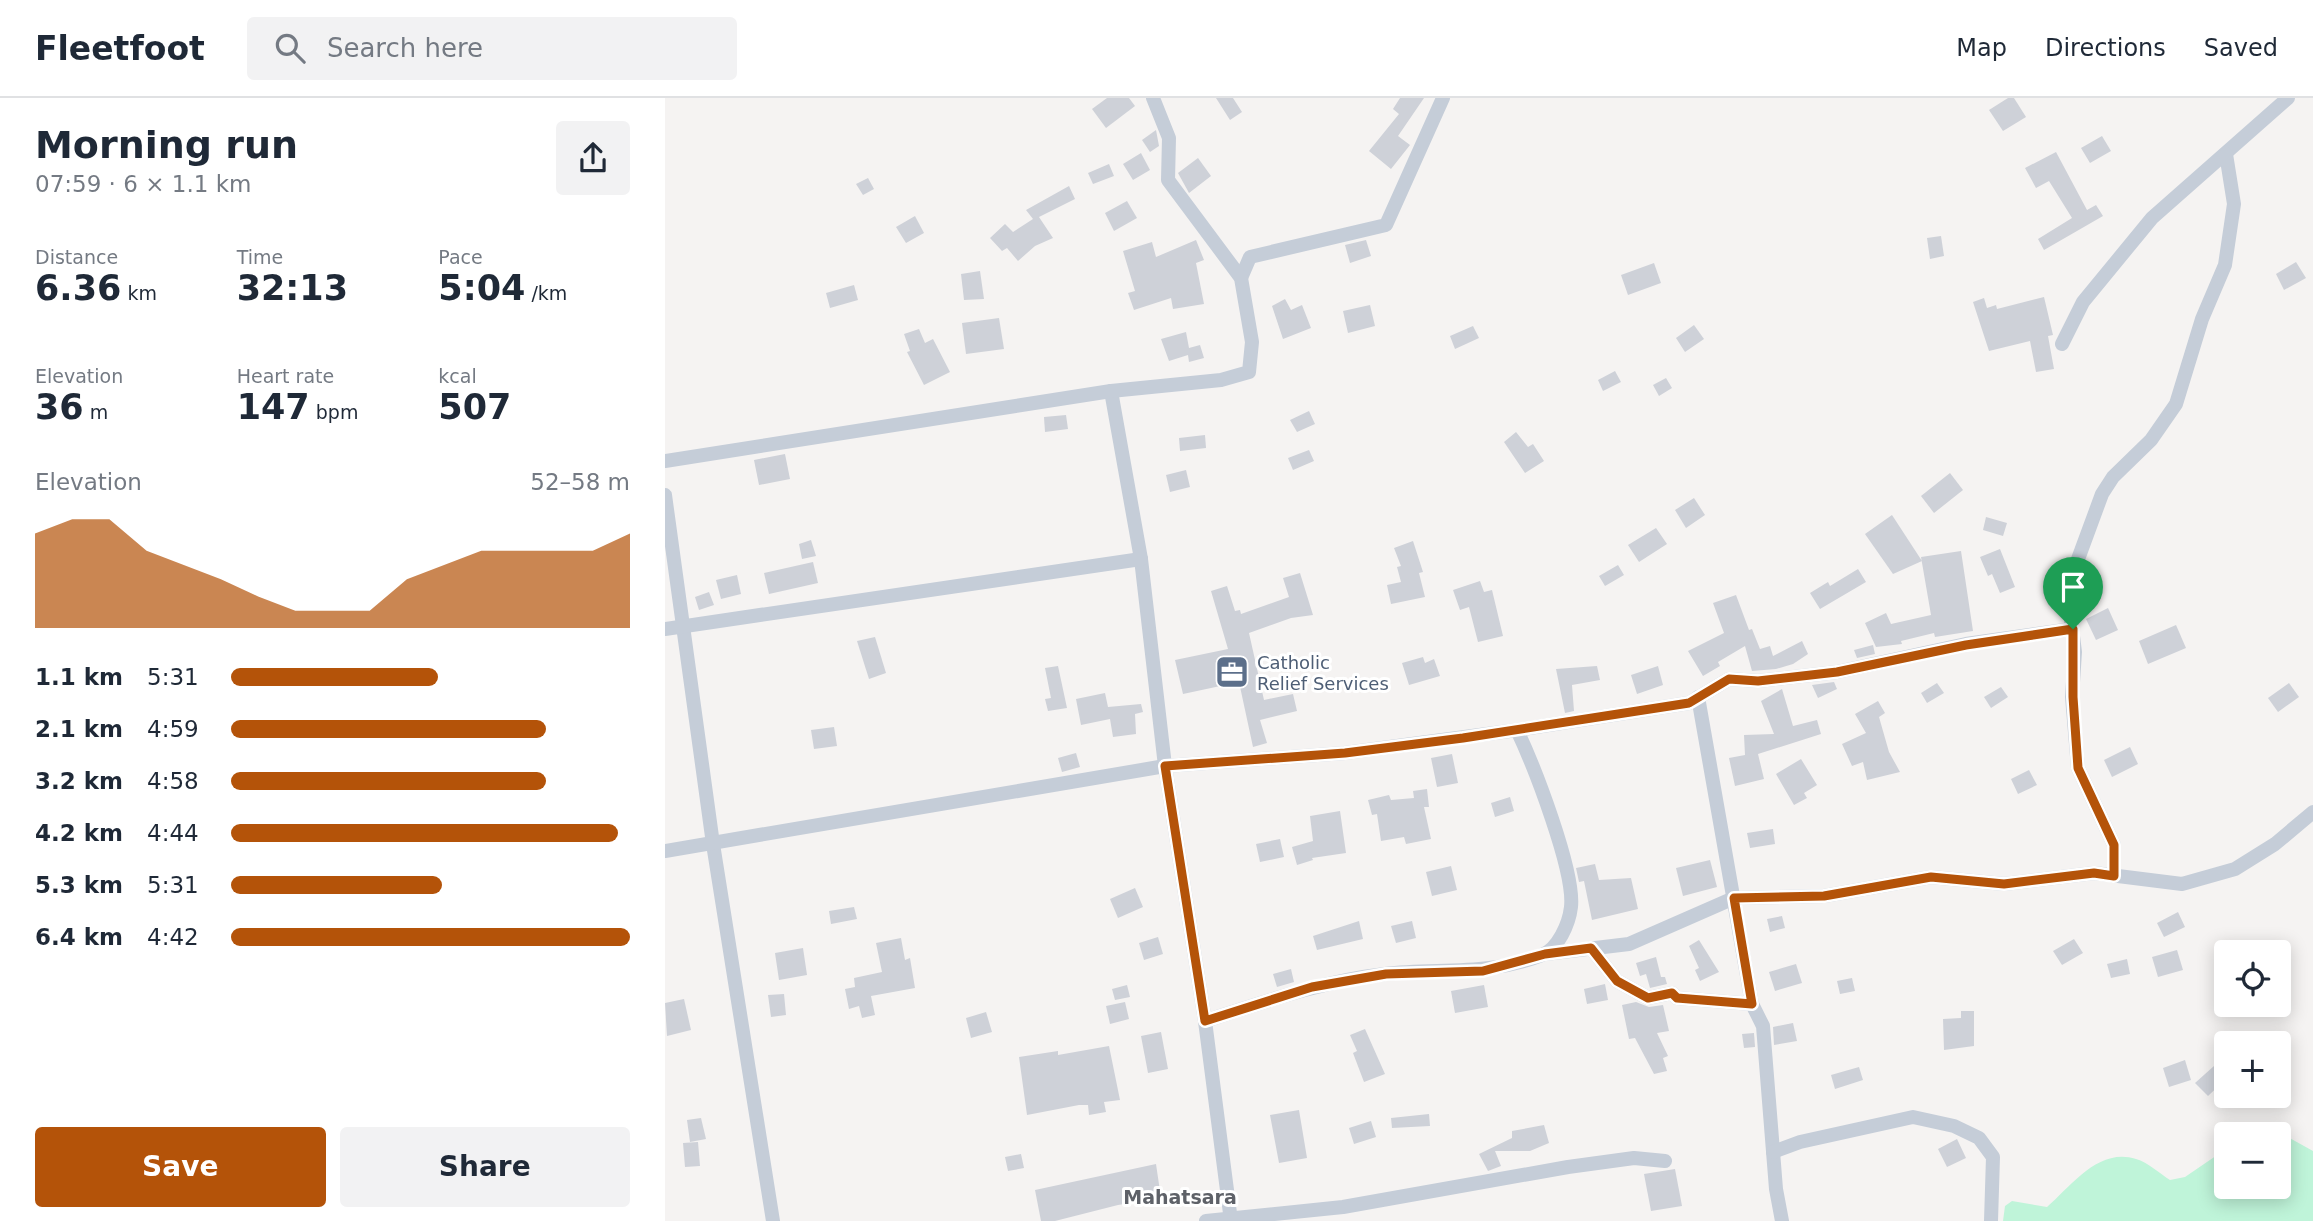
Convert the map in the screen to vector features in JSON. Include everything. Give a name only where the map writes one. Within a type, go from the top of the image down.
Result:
[{"type":"street","points":[[665,461],[1111,391],[1221,380],[1249,372],[1252,342],[1241,278],[1168,180],[1169,138],[1153,98]]},
{"type":"street","points":[[1241,278],[1250,257],[1386,225],[1443,98]]},
{"type":"street","points":[[2062,344],[2083,302],[2151,218],[2288,98]]},
{"type":"street","points":[[2114,876],[2114,845],[2078,768],[2073,697],[2073,629],[2067,589],[2102,494],[2113,477],[2151,440],[2176,404],[2202,319],[2225,265],[2234,204],[2226,154]]},
{"type":"street","points":[[1111,391],[1140,559],[1165,766],[1205,1021],[1230,1219]]},
{"type":"street","points":[[665,495],[713,844],[773,1221]]},
{"type":"street","points":[[665,629],[1140,559]]},
{"type":"street","points":[[665,851],[1165,766],[1345,753],[1689,703],[1729,679],[1758,681],[1837,672],[1966,645],[2073,629]]},
{"type":"street","points":[[1698,697],[1752,1004],[1763,1026],[1773,1152],[1782,1221]]},
{"type":"street","points":[[1517,730],[1553,825],[1570,890],[1571,908],[1563,935],[1545,954]]},
{"type":"street","points":[[1205,1021],[1312,987],[1386,974],[1483,971],[1545,954],[1629,944],[1734,898],[1824,896],[1931,877],[2004,884],[2094,873],[2182,884],[2235,869],[2275,844],[2313,812]]},
{"type":"street","points":[[1591,948],[1617,981],[1648,998],[1672,993],[1677,998],[1752,1004]]},
{"type":"street","points":[[1773,1152],[1800,1142],[1913,1117],[1954,1126],[1979,1138],[1993,1157],[1991,1221]]},
{"type":"street","points":[[1206,1221],[1343,1208],[1568,1167],[1634,1158],[1665,1161]]},
{"type":"green space","points":[[2291,1139],[2313,1151],[2313,1221],[2003,1221],[2005,1206],[2012,1201],[2047,1207],[2087,1170],[2110,1158],[2136,1159],[2170,1180],[2185,1177],[2214,1157],[2214,1199],[2291,1199]]},
{"type":"building","points":[[1107,98],[1129,98],[1135,106],[1106,128],[1092,109]]},
{"type":"building","points":[[1216,98],[1233,98],[1242,112],[1230,120]]},
{"type":"building","points":[[1400,98],[1424,98],[1398,136],[1410,145],[1391,169],[1369,151],[1399,114],[1393,109]]},
{"type":"building","points":[[2008,98],[2014,98],[2026,117],[2003,131],[1989,110]]},
{"type":"building","points":[[1156,130],[1159,146],[1150,152],[1142,140]]},
{"type":"building","points":[[2102,136],[2111,151],[2090,163],[2081,148]]},
{"type":"building","points":[[2056,152],[2087,210],[2096,205],[2103,216],[2044,250],[2038,239],[2072,218],[2049,181],[2036,188],[2025,168]]},
{"type":"building","points":[[1141,153],[1150,170],[1133,180],[1123,164]]},
{"type":"building","points":[[1198,158],[1211,176],[1189,193],[1178,173]]},
{"type":"building","points":[[1109,164],[1114,176],[1093,184],[1088,173]]},
{"type":"building","points":[[868,178],[874,189],[863,195],[856,184]]},
{"type":"building","points":[[1069,186],[1075,199],[1039,217],[1053,238],[1035,246],[1018,261],[1007,248],[1002,251],[990,238],[1005,224],[1013,232],[1033,219],[1026,210]]},
{"type":"building","points":[[1127,201],[1137,218],[1114,231],[1105,213]]},
{"type":"building","points":[[915,216],[924,233],[906,243],[896,227]]},
{"type":"building","points":[[1941,236],[1944,256],[1930,259],[1927,238]]},
{"type":"building","points":[[1196,240],[1204,260],[1196,263],[1204,304],[1173,309],[1171,298],[1134,310],[1128,293],[1135,291],[1123,251],[1152,242],[1156,257]]},
{"type":"building","points":[[1366,240],[1371,256],[1350,263],[1345,245]]},
{"type":"building","points":[[2296,262],[2306,278],[2284,290],[2276,274]]},
{"type":"building","points":[[1654,263],[1661,283],[1628,295],[1621,275]]},
{"type":"building","points":[[980,271],[984,299],[964,300],[961,274]]},
{"type":"building","points":[[854,285],[858,300],[830,308],[826,293]]},
{"type":"building","points":[[2044,297],[2053,335],[2048,336],[2054,369],[2036,372],[2030,341],[1989,351],[1973,302],[1984,298],[1987,308],[1996,305],[1997,309]]},
{"type":"building","points":[[1285,299],[1291,310],[1302,305],[1311,328],[1283,339],[1272,306]]},
{"type":"building","points":[[1370,305],[1375,326],[1348,333],[1343,311]]},
{"type":"building","points":[[999,318],[1004,349],[966,354],[962,323]]},
{"type":"building","points":[[1694,325],[1704,339],[1685,352],[1676,338]]},
{"type":"building","points":[[1473,326],[1479,338],[1455,349],[1450,336]]},
{"type":"building","points":[[919,329],[925,343],[933,339],[950,372],[924,385],[907,352],[910,351],[904,334]]},
{"type":"building","points":[[1186,332],[1189,348],[1200,345],[1204,358],[1189,362],[1188,355],[1169,361],[1161,339]]},
{"type":"building","points":[[1615,371],[1621,382],[1603,391],[1598,380]]},
{"type":"building","points":[[1666,378],[1672,388],[1659,396],[1653,385]]},
{"type":"building","points":[[1309,411],[1315,424],[1297,432],[1290,420]]},
{"type":"building","points":[[1066,415],[1068,429],[1045,432],[1044,417]]},
{"type":"building","points":[[1516,432],[1528,447],[1533,444],[1544,461],[1525,473],[1504,442]]},
{"type":"building","points":[[1205,435],[1206,448],[1180,451],[1179,438]]},
{"type":"building","points":[[1309,450],[1314,461],[1293,470],[1288,458]]},
{"type":"building","points":[[785,454],[790,479],[759,485],[754,460]]},
{"type":"building","points":[[1186,470],[1190,487],[1170,492],[1166,475]]},
{"type":"building","points":[[1950,473],[1963,490],[1934,513],[1921,496]]},
{"type":"building","points":[[1694,498],[1705,515],[1686,528],[1675,510]]},
{"type":"building","points":[[1892,515],[1922,561],[1893,574],[1865,534]]},
{"type":"building","points":[[1986,517],[2007,523],[2003,536],[1983,530]]},
{"type":"building","points":[[1656,528],[1667,544],[1639,562],[1628,545]]},
{"type":"building","points":[[811,540],[816,556],[802,559],[799,544]]},
{"type":"building","points":[[1413,541],[1423,572],[1419,573],[1425,597],[1391,604],[1387,585],[1401,582],[1397,567],[1401,566],[1394,548]]},
{"type":"building","points":[[2000,549],[2015,587],[2000,593],[1992,574],[1988,576],[1980,557]]},
{"type":"building","points":[[1961,551],[1973,631],[1935,637],[1934,633],[1901,641],[1902,644],[1876,647],[1865,623],[1886,613],[1891,624],[1931,615],[1921,557]]},
{"type":"building","points":[[813,562],[818,583],[769,594],[764,573]]},
{"type":"building","points":[[1618,565],[1624,575],[1605,586],[1599,576]]},
{"type":"building","points":[[1858,569],[1866,582],[1820,609],[1810,593],[1828,582],[1830,586]]},
{"type":"building","points":[[1300,573],[1313,615],[1291,618],[1249,633],[1264,700],[1293,694],[1297,711],[1260,720],[1267,743],[1253,747],[1239,682],[1183,694],[1175,660],[1228,649],[1211,591],[1227,586],[1235,611],[1240,610],[1241,614],[1289,597],[1283,578]]},
{"type":"building","points":[[737,575],[741,594],[721,599],[716,580]]},
{"type":"building","points":[[1480,581],[1484,592],[1492,590],[1503,636],[1478,642],[1469,607],[1460,610],[1453,590]]},
{"type":"building","points":[[709,592],[714,605],[699,610],[695,597]]},
{"type":"building","points":[[1736,595],[1749,630],[1752,629],[1760,649],[1770,646],[1773,656],[1802,641],[1808,654],[1793,664],[1752,671],[1745,646],[1718,662],[1720,666],[1703,676],[1688,651],[1724,633],[1713,603]]},
{"type":"building","points":[[2108,608],[2118,630],[2096,640],[2086,619]]},
{"type":"building","points":[[2176,625],[2186,648],[2148,664],[2139,641]]},
{"type":"building","points":[[875,637],[886,673],[869,679],[857,641]]},
{"type":"building","points":[[1873,645],[1875,654],[1857,658],[1854,650]]},
{"type":"building","points":[[1423,657],[1425,663],[1434,659],[1440,676],[1409,685],[1402,663]]},
{"type":"building","points":[[1058,666],[1067,708],[1048,711],[1045,699],[1051,698],[1045,668]]},
{"type":"building","points":[[1597,666],[1600,680],[1572,685],[1574,711],[1565,713],[1556,669]]},
{"type":"building","points":[[1658,666],[1663,685],[1637,694],[1631,675]]},
{"type":"building","points":[[1834,682],[1837,689],[1818,698],[1812,685]]},
{"type":"building","points":[[1937,683],[1944,693],[1927,703],[1921,693]]},
{"type":"building","points":[[2289,683],[2299,697],[2278,712],[2268,698]]},
{"type":"building","points":[[2001,687],[2008,697],[1991,708],[1984,697]]},
{"type":"building","points":[[1782,689],[1793,726],[1817,720],[1821,734],[1758,754],[1764,779],[1735,786],[1729,758],[1745,755],[1744,735],[1774,734],[1761,701]]},
{"type":"building","points":[[1105,693],[1108,707],[1141,704],[1143,712],[1135,714],[1136,734],[1113,737],[1110,719],[1081,725],[1076,699]]},
{"type":"building","points":[[1878,701],[1885,713],[1879,717],[1889,752],[1900,772],[1867,780],[1863,762],[1852,766],[1842,744],[1866,733],[1855,714]]},
{"type":"building","points":[[834,727],[837,746],[814,749],[811,730]]},
{"type":"building","points":[[2130,747],[2138,764],[2112,777],[2104,760]]},
{"type":"building","points":[[1076,753],[1080,767],[1062,772],[1058,758]]},
{"type":"building","points":[[1452,754],[1458,783],[1437,787],[1431,758]]},
{"type":"building","points":[[1801,759],[1817,785],[1804,793],[1807,798],[1794,805],[1776,774]]},
{"type":"building","points":[[2029,770],[2037,785],[2018,794],[2011,779]]},
{"type":"building","points":[[1427,789],[1429,807],[1424,807],[1431,839],[1406,844],[1404,837],[1381,841],[1377,814],[1372,815],[1368,800],[1389,795],[1391,800],[1414,798],[1413,791]]},
{"type":"building","points":[[1510,797],[1514,811],[1495,817],[1491,803]]},
{"type":"building","points":[[1340,811],[1346,853],[1312,858],[1313,860],[1297,865],[1292,847],[1313,841],[1310,816]]},
{"type":"building","points":[[1773,829],[1775,844],[1750,848],[1747,833]]},
{"type":"building","points":[[1280,839],[1284,857],[1260,862],[1256,844]]},
{"type":"building","points":[[1710,860],[1717,887],[1683,896],[1676,868]]},
{"type":"building","points":[[1595,864],[1599,880],[1631,878],[1638,909],[1592,920],[1584,881],[1579,882],[1576,868]]},
{"type":"building","points":[[1451,866],[1457,890],[1432,896],[1426,872]]},
{"type":"building","points":[[1135,888],[1143,907],[1118,918],[1110,899]]},
{"type":"building","points":[[854,907],[857,919],[831,924],[829,911]]},
{"type":"building","points":[[2178,912],[2185,927],[2164,937],[2157,923]]},
{"type":"building","points":[[1782,916],[1785,928],[1770,932],[1767,919]]},
{"type":"building","points":[[1359,921],[1363,939],[1317,950],[1313,936]]},
{"type":"building","points":[[1412,921],[1416,938],[1396,943],[1391,926]]},
{"type":"building","points":[[1158,937],[1163,954],[1144,960],[1139,943]]},
{"type":"building","points":[[901,938],[905,960],[910,958],[915,988],[871,996],[875,1015],[862,1018],[859,1006],[849,1009],[845,989],[855,987],[854,978],[882,972],[876,943]]},
{"type":"building","points":[[2074,939],[2083,953],[2062,965],[2053,951]]},
{"type":"building","points":[[1699,940],[1719,972],[1700,981],[1695,970],[1699,968],[1689,946]]},
{"type":"building","points":[[803,948],[807,975],[779,980],[775,953]]},
{"type":"building","points":[[2177,950],[2183,970],[2158,977],[2152,957]]},
{"type":"building","points":[[1656,957],[1661,977],[1665,977],[1667,984],[1650,988],[1646,974],[1640,976],[1636,963]]},
{"type":"building","points":[[2127,959],[2130,974],[2111,978],[2107,964]]},
{"type":"building","points":[[1796,964],[1802,983],[1775,991],[1769,972]]},
{"type":"building","points":[[1291,969],[1294,982],[1277,987],[1273,974]]},
{"type":"building","points":[[1852,978],[1855,991],[1840,994],[1837,981]]},
{"type":"building","points":[[1605,984],[1608,1000],[1587,1004],[1584,989]]},
{"type":"building","points":[[1127,985],[1130,997],[1115,1000],[1112,989]]},
{"type":"building","points":[[1484,985],[1488,1007],[1455,1013],[1451,991]]},
{"type":"building","points":[[784,994],[786,1015],[771,1017],[768,995]]},
{"type":"building","points":[[684,999],[691,1030],[667,1036],[665,1003]]},
{"type":"building","points":[[1125,1002],[1129,1019],[1110,1024],[1106,1006]]},
{"type":"building","points":[[1636,1002],[1649,1007],[1663,1005],[1669,1031],[1657,1033],[1668,1056],[1663,1058],[1667,1071],[1654,1074],[1635,1038],[1629,1039],[1622,1005]]},
{"type":"building","points":[[1961,1011],[1974,1011],[1974,1046],[1944,1050],[1943,1019],[1961,1018]]},
{"type":"building","points":[[986,1012],[992,1032],[971,1038],[966,1018]]},
{"type":"building","points":[[1793,1023],[1797,1041],[1774,1045],[1773,1027]]},
{"type":"building","points":[[1365,1029],[1385,1074],[1364,1082],[1353,1053],[1357,1051],[1350,1035]]},
{"type":"building","points":[[1161,1032],[1168,1069],[1148,1073],[1141,1036]]},
{"type":"building","points":[[1754,1033],[1755,1047],[1744,1048],[1742,1034]]},
{"type":"building","points":[[1109,1046],[1120,1100],[1104,1102],[1106,1112],[1089,1115],[1088,1105],[1079,1105],[1027,1115],[1019,1057],[1058,1051],[1058,1055]]},
{"type":"building","points":[[2185,1060],[2191,1080],[2169,1087],[2163,1068]]},
{"type":"building","points":[[2214,1066],[2214,1090],[2208,1096],[2195,1083]]},
{"type":"building","points":[[1859,1067],[1863,1080],[1835,1089],[1831,1075]]},
{"type":"building","points":[[1299,1110],[1307,1158],[1279,1163],[1270,1115]]},
{"type":"building","points":[[1429,1114],[1430,1126],[1392,1128],[1391,1118]]},
{"type":"building","points":[[701,1118],[706,1139],[690,1142],[687,1120]]},
{"type":"building","points":[[1371,1121],[1376,1137],[1354,1144],[1349,1128]]},
{"type":"building","points":[[1544,1125],[1549,1143],[1530,1151],[1495,1151],[1501,1166],[1488,1171],[1479,1154],[1512,1138],[1512,1131]]},
{"type":"building","points":[[1957,1139],[1966,1158],[1947,1167],[1938,1149]]},
{"type":"building","points":[[698,1142],[700,1166],[685,1167],[683,1143]]},
{"type":"building","points":[[1021,1154],[1024,1168],[1008,1171],[1005,1157]]},
{"type":"building","points":[[1156,1164],[1161,1198],[1118,1205],[1055,1221],[1041,1221],[1035,1190]]},
{"type":"building","points":[[1675,1169],[1682,1206],[1651,1211],[1644,1174]]},
{"type":"place","name":"Catholic Relief Services","points":[[1232,672]]},
{"type":"district","name":"Mahatsara","points":[[1180,1197]]},
{"type":"route","points":[[2073,629],[2073,697],[2078,768],[2114,845],[2114,876],[2094,873],[2004,884],[1931,877],[1878,884],[1824,896],[1734,898],[1736,925],[1752,1004],[1677,998],[1672,993],[1648,998],[1617,981],[1591,948],[1545,954],[1483,971],[1386,974],[1312,987],[1205,1021],[1165,766],[1409,747],[1689,703],[1729,679],[1758,681],[1837,672],[1966,645],[2031,638],[2073,629]]}]
